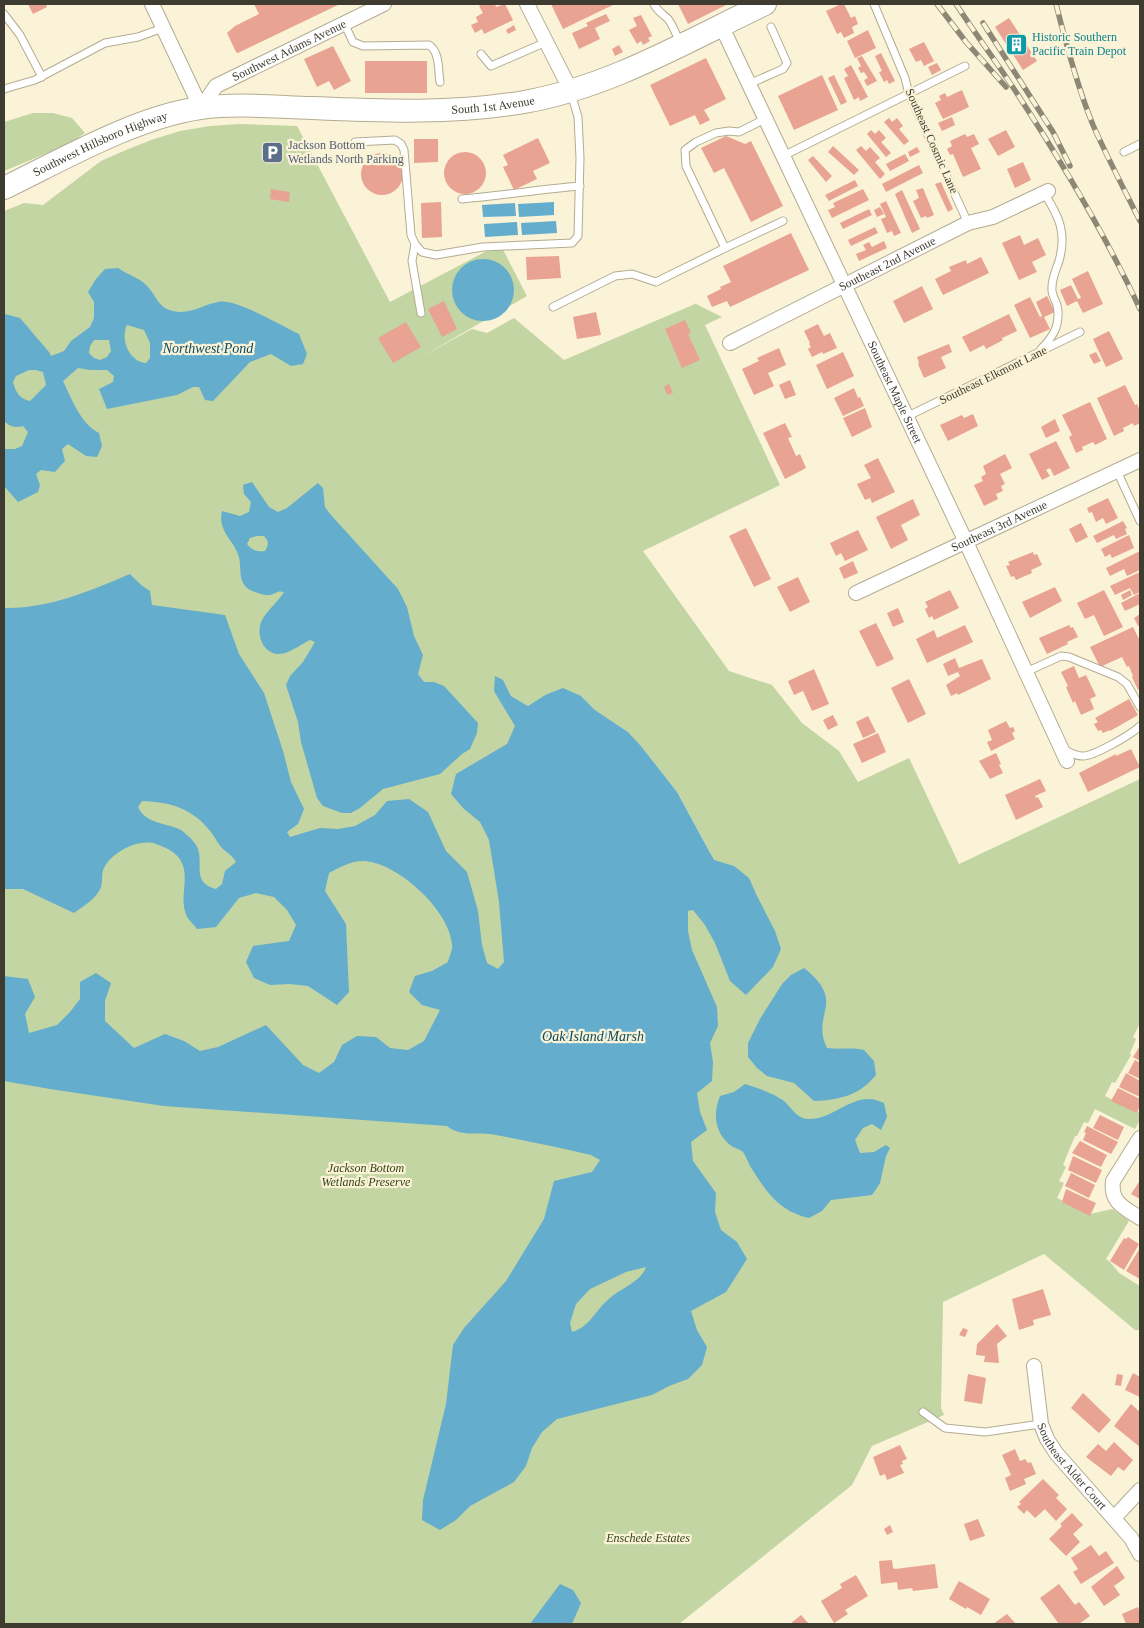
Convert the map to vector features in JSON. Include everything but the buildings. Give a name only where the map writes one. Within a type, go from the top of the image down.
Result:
[{"type":"main road","name":"South 1st Avenue","points":[[201,108],[242,106],[424,111],[478,108],[555,96],[602,80],[681,45],[765,4]]},
{"type":"main road","name":"Southwest Hillsboro Highway","points":[[4,188],[137,126],[173,114],[201,108]]},
{"type":"street","points":[[152,4],[201,108]]},
{"type":"street","name":"Southwest Adams Avenue","points":[[201,108],[216,86],[384,4]]},
{"type":"street","points":[[528,4],[571,91]]},
{"type":"street","name":"Southeast Maple Street","points":[[721,25],[966,542],[1064,754]]},
{"type":"street","name":"Southeast 2nd Avenue","points":[[730,343],[968,223],[993,216],[1046,192]]},
{"type":"street","name":"Southeast 3rd Avenue","points":[[856,593],[1140,460]]},
{"type":"street","points":[[1140,1138],[1114,1181],[1112,1189],[1119,1205],[1140,1218]]},
{"type":"street","name":"Southeast Alder Court","points":[[1034,1366],[1041,1424],[1047,1439],[1056,1453],[1131,1538],[1140,1554]]},
{"type":"street","points":[[1114,1518],[1140,1490]]},
{"type":"lane","points":[[654,4],[672,25],[681,45]]},
{"type":"lane","name":"Southeast Cosmic Lane","points":[[874,4],[905,78],[909,94],[968,223]]},
{"type":"lane","points":[[4,14],[20,35],[42,77]]},
{"type":"lane","points":[[344,23],[353,42],[363,46],[429,45],[434,48],[437,54],[440,82]]},
{"type":"lane","points":[[749,84],[783,69],[787,63],[771,27]]},
{"type":"lane","points":[[4,89],[36,80],[104,43],[138,37],[164,28]]},
{"type":"lane","points":[[480,54],[491,66],[546,42]]},
{"type":"lane","points":[[782,156],[965,66]]},
{"type":"lane","points":[[356,142],[395,140],[401,144],[404,150],[411,236],[422,252],[436,255],[483,247],[572,243],[578,236],[580,186],[578,117],[571,91]]},
{"type":"lane","points":[[725,248],[686,166],[685,150],[696,142],[716,133],[740,132],[765,119]]},
{"type":"lane","points":[[1124,152],[1140,144]]},
{"type":"lane","points":[[462,199],[580,186]]},
{"type":"lane","points":[[1035,354],[1048,342],[1056,331],[1059,317],[1052,292],[1052,281],[1063,244],[1061,227],[1046,192]]},
{"type":"lane","points":[[553,307],[615,276],[632,274],[656,282],[783,221]]},
{"type":"lane","points":[[415,244],[412,261],[421,313]]},
{"type":"lane","name":"Southeast Elkmont Lane","points":[[906,417],[1080,332]]},
{"type":"lane","points":[[1117,471],[1140,521]]},
{"type":"lane","points":[[1026,672],[1061,656],[1069,656],[1118,677],[1127,684],[1140,707]]},
{"type":"lane","points":[[1064,754],[1091,755],[1134,732],[1140,726]]},
{"type":"lane","points":[[923,1412],[945,1428],[985,1432],[1041,1424]]},
{"type":"green space","points":[[33,113],[53,113],[72,118],[85,133],[69,144],[4,171],[4,122]]},
{"type":"green space","name":"Jackson Bottom Wetlands Preserve","points":[[240,124],[297,126],[390,302],[500,244],[527,296],[421,357],[472,329],[487,333],[514,318],[564,360],[694,303],[722,317],[705,325],[780,485],[643,551],[729,671],[772,685],[802,723],[839,751],[858,782],[909,758],[959,864],[1140,779],[1140,1023],[1133,1037],[1136,1039],[1130,1053],[1131,1055],[1115,1083],[1112,1082],[1105,1096],[1140,1113],[1140,1120],[1135,1129],[1095,1109],[1088,1123],[1084,1122],[1077,1136],[1075,1136],[1063,1165],[1066,1167],[1059,1181],[1064,1183],[1057,1198],[1090,1214],[1112,1209],[1129,1221],[1106,1259],[1119,1273],[1140,1286],[1140,1330],[1135,1330],[1044,1254],[943,1302],[941,1408],[944,1415],[872,1446],[852,1485],[679,1624],[4,1624],[4,211],[24,203],[43,205],[101,161],[126,150],[180,131]],"holes":[[[503,680],[511,696],[528,706],[545,695],[581,696],[595,710],[628,732],[677,792],[711,854],[607,905]]]},
{"type":"water","points":[[554,202],[554,215],[519,217],[518,204]]},
{"type":"water","points":[[515,203],[516,216],[483,217],[482,205]]},
{"type":"water","points":[[556,221],[557,233],[522,235],[521,223]]},
{"type":"water","points":[[517,222],[518,235],[485,237],[484,224]]},
{"type":"water","points":[[477,259],[489,259],[505,268],[512,278],[514,290],[512,302],[505,312],[489,321],[477,321],[466,316],[457,307],[452,296],[452,284],[457,273],[466,264]]},
{"type":"water","name":"Northwest Pond","points":[[118,268],[138,279],[148,287],[163,307],[173,311],[190,311],[218,302],[226,302],[247,308],[299,334],[307,354],[303,364],[291,366],[271,354],[250,362],[213,401],[205,400],[199,387],[193,387],[177,395],[107,409],[99,389],[113,382],[114,376],[107,370],[78,368],[63,381],[82,417],[92,429],[99,433],[102,446],[97,457],[86,456],[68,444],[62,449],[65,461],[55,472],[41,470],[36,474],[40,485],[38,492],[18,502],[4,486],[4,449],[15,449],[22,446],[28,432],[23,426],[13,427],[4,421],[4,316],[5,314],[20,318],[51,356],[64,351],[71,341],[90,327],[94,318],[94,302],[88,292],[105,269]],"holes":[[[127,325],[144,330],[150,343],[150,358],[146,363],[135,359],[128,349],[125,343]],[[94,340],[109,340],[111,351],[107,357],[100,360],[94,358],[89,353],[90,346]],[[29,370],[43,372],[46,385],[30,401],[26,400],[15,389],[13,382],[16,376]]]},
{"type":"water","points":[[252,482],[269,507],[278,512],[287,508],[318,483],[323,488],[325,507],[331,515],[398,589],[407,607],[414,636],[423,655],[418,674],[424,682],[434,682],[444,686],[478,723],[477,733],[470,749],[440,774],[383,789],[351,813],[342,813],[323,806],[317,798],[301,742],[298,722],[286,685],[290,676],[303,662],[315,642],[310,640],[288,652],[278,654],[272,653],[263,645],[260,633],[262,620],[284,592],[269,595],[262,594],[250,590],[241,578],[238,554],[223,529],[221,518],[222,511],[240,516],[249,512],[251,502],[244,494],[243,485]],"holes":[[[264,536],[268,543],[265,551],[254,550],[247,544],[250,538]]]},
{"type":"water","name":"Oak Island Marsh","points":[[130,574],[150,591],[152,605],[225,615],[239,654],[264,693],[291,782],[304,809],[298,824],[287,832],[290,837],[320,828],[338,829],[355,826],[375,815],[387,801],[409,799],[428,812],[446,851],[467,872],[478,911],[482,945],[487,963],[498,969],[504,962],[499,902],[489,840],[480,822],[464,809],[451,794],[456,774],[507,744],[515,726],[494,691],[495,676],[503,680],[511,696],[528,706],[545,695],[563,688],[581,696],[595,710],[628,732],[677,792],[714,860],[734,866],[749,878],[775,931],[781,949],[773,967],[746,995],[730,981],[715,943],[705,925],[693,910],[688,911],[688,931],[692,950],[717,1007],[718,1026],[710,1043],[713,1062],[712,1081],[697,1093],[700,1112],[707,1130],[691,1142],[693,1161],[716,1193],[715,1212],[721,1230],[737,1242],[747,1259],[726,1292],[691,1311],[697,1330],[707,1347],[702,1365],[688,1379],[652,1395],[557,1419],[542,1432],[532,1448],[526,1466],[514,1482],[470,1506],[456,1520],[440,1530],[422,1520],[423,1500],[446,1404],[453,1345],[464,1328],[506,1281],[544,1219],[554,1181],[592,1172],[600,1160],[591,1155],[520,1140],[489,1134],[458,1132],[447,1126],[164,1106],[4,1081],[4,976],[28,979],[35,997],[25,1014],[29,1033],[57,1025],[80,999],[80,982],[96,973],[111,983],[105,1001],[105,1021],[134,1048],[165,1034],[184,1041],[200,1051],[218,1047],[266,1025],[303,1065],[319,1073],[334,1062],[342,1045],[357,1036],[376,1037],[390,1048],[408,1050],[424,1041],[440,1010],[422,1005],[409,992],[415,976],[432,971],[448,962],[452,946],[449,931],[442,917],[420,891],[393,870],[378,864],[365,861],[356,862],[342,866],[329,873],[325,891],[346,924],[349,992],[337,1005],[308,986],[270,985],[254,978],[246,962],[253,946],[289,941],[296,925],[287,910],[274,897],[256,893],[239,898],[216,927],[197,929],[188,918],[184,907],[184,867],[173,852],[156,844],[142,843],[134,845],[113,857],[103,870],[102,885],[99,891],[90,901],[74,913],[23,889],[4,889],[4,608],[37,606],[68,598]],"holes":[[[142,801],[172,805],[188,812],[204,824],[236,862],[225,871],[222,884],[216,889],[202,881],[199,855],[193,841],[181,830],[146,817],[138,807]],[[646,1267],[640,1277],[614,1294],[584,1326],[572,1332],[570,1323],[576,1304],[590,1289],[626,1272]]]},
{"type":"water","points":[[804,968],[817,980],[824,990],[826,1008],[822,1026],[827,1048],[864,1050],[874,1061],[876,1075],[870,1082],[856,1092],[841,1098],[814,1101],[794,1083],[767,1076],[748,1057],[748,1043],[760,1019],[782,984],[791,975]]},
{"type":"water","points":[[745,1084],[780,1098],[797,1115],[808,1119],[824,1116],[861,1100],[871,1099],[884,1103],[887,1117],[881,1130],[872,1124],[863,1128],[855,1140],[860,1153],[874,1152],[886,1145],[890,1148],[886,1156],[880,1183],[872,1195],[831,1200],[822,1211],[809,1218],[798,1215],[774,1199],[750,1166],[743,1152],[725,1140],[716,1122],[716,1109],[720,1096],[734,1092]]},
{"type":"water","points":[[560,1584],[573,1590],[581,1603],[572,1624],[530,1624]]},
{"type":"railway","points":[[937,4],[966,42],[1006,87]]},
{"type":"railway","points":[[956,4],[1018,95],[1067,173],[1098,227],[1140,309]]},
{"type":"railway","points":[[1056,4],[1072,65],[1087,110],[1140,221]]},
{"type":"railway","points":[[983,23],[1053,132],[1070,166]]},
{"type":"place","name":"Historic Southern Pacific Train Depot","points":[[1016,44]]},
{"type":"place","name":"Jackson Bottom Wetlands North Parking","points":[[272,152]]},
{"type":"park label","name":"Enschede Estates","points":[[648,1538]]}]
